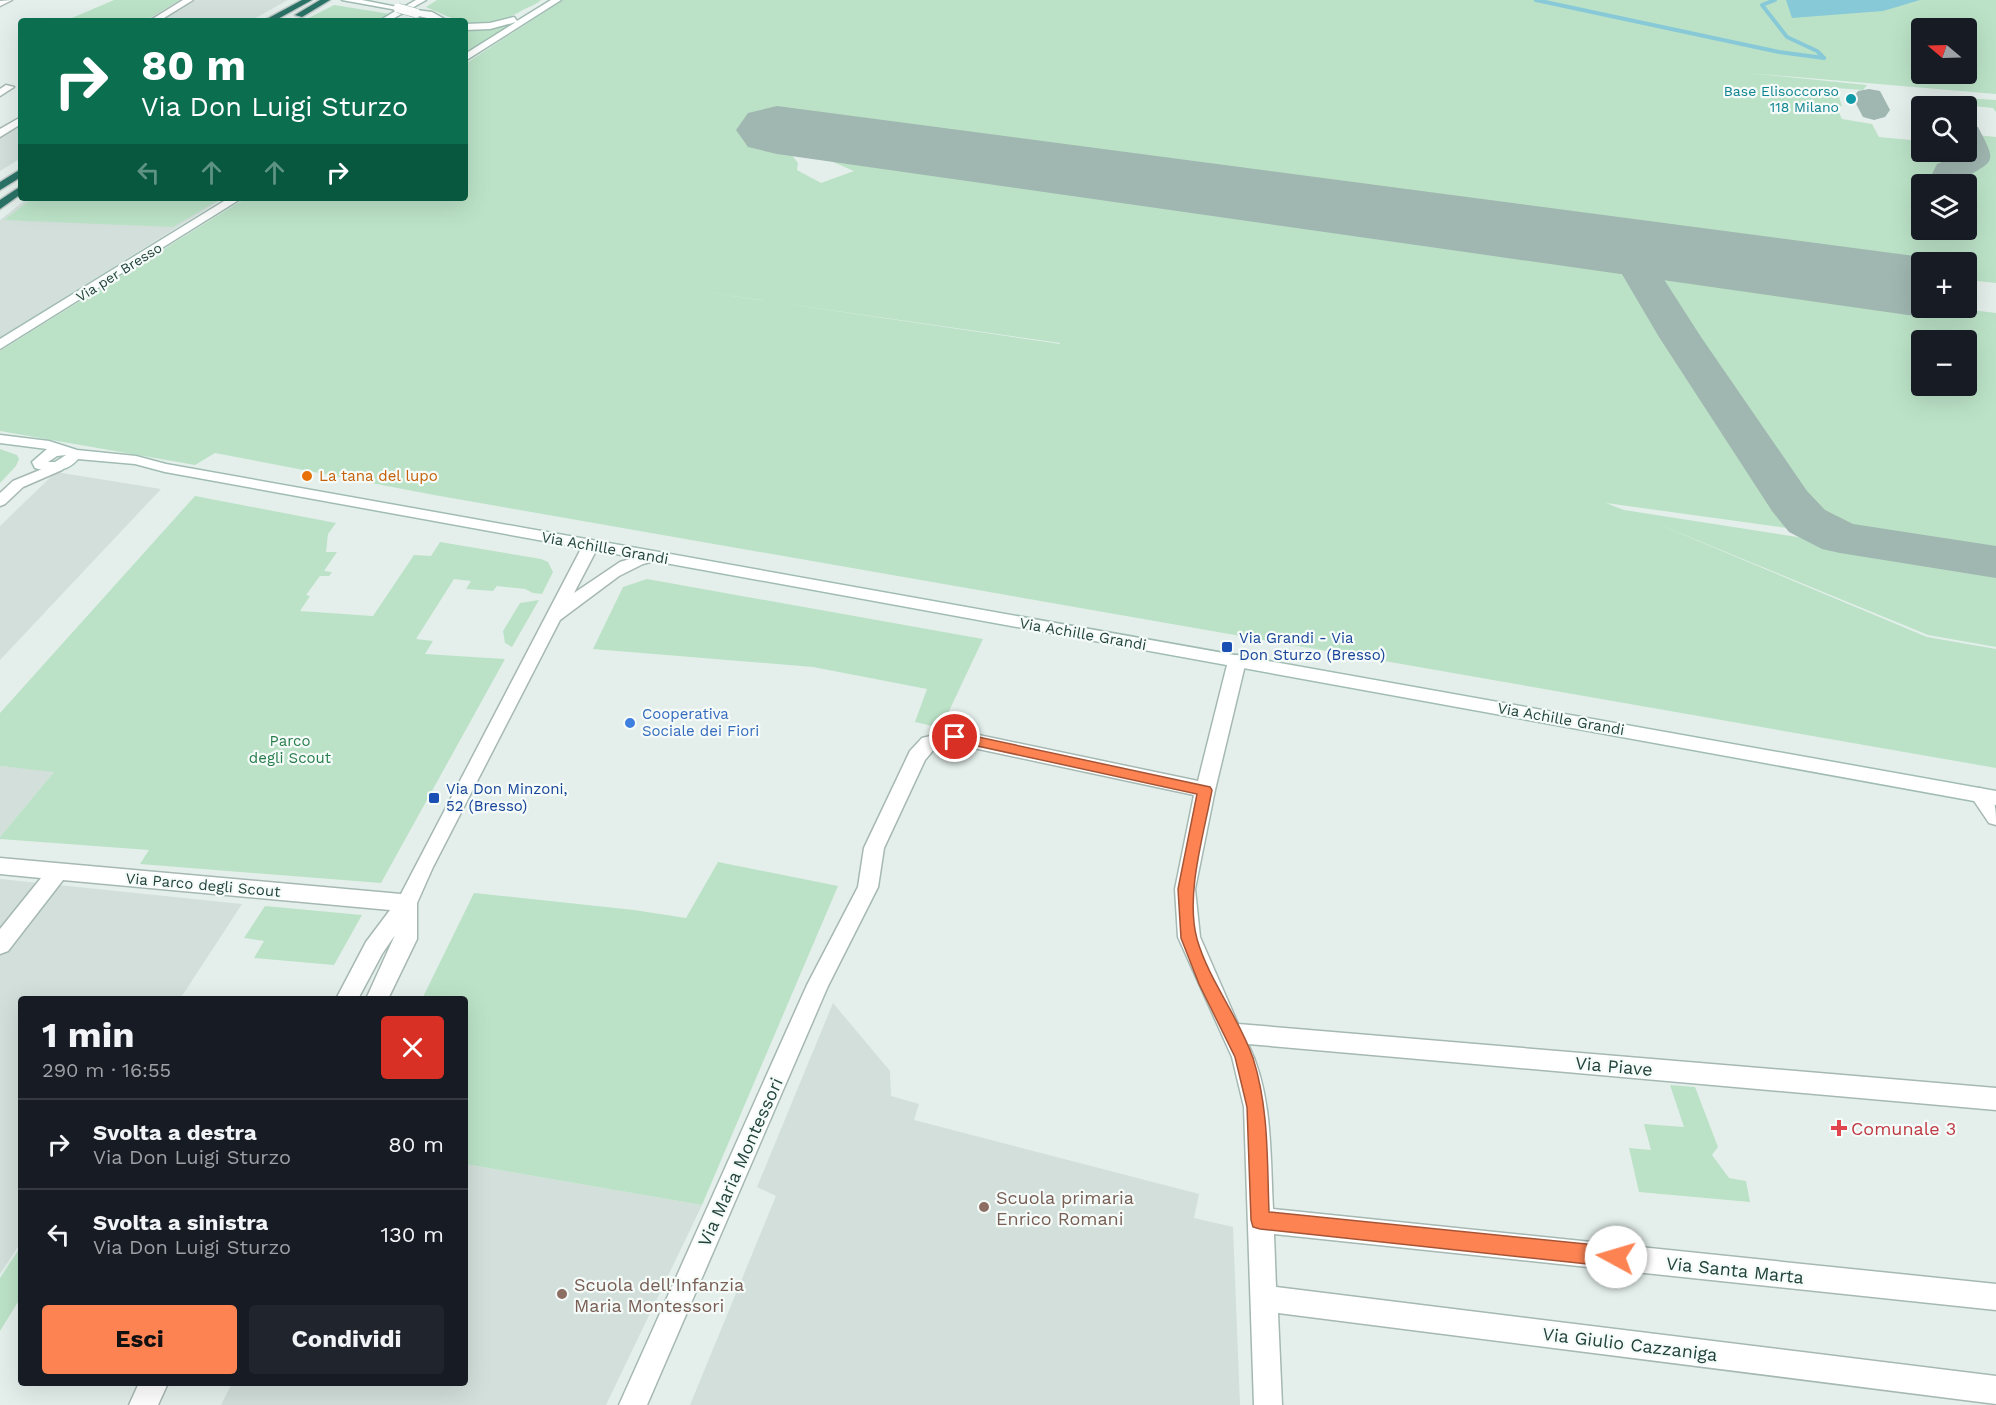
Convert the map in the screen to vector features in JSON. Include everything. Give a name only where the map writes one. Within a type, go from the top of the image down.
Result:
[{"type":"highway","points":[[273,18],[308,0]]},
{"type":"highway","points":[[293,18],[326,0]]},
{"type":"highway","points":[[0,186],[18,174]]},
{"type":"highway","points":[[0,206],[18,191]]},
{"type":"street","points":[[158,18],[189,0]]},
{"type":"street","points":[[346,0],[398,8],[417,17],[429,14],[438,18]]},
{"type":"street","points":[[389,18],[422,0]]},
{"type":"street","points":[[468,27],[505,24],[546,0]]},
{"type":"street","points":[[468,56],[557,0]]},
{"type":"street","points":[[400,18],[432,1]]},
{"type":"street","points":[[0,93],[9,87]]},
{"type":"street","points":[[0,122],[18,121]]},
{"type":"street","points":[[0,134],[18,122]]},
{"type":"street","name":"Via per Bresso","points":[[0,345],[232,201]]},
{"type":"street","points":[[0,439],[28,444],[53,445],[63,459]]},
{"type":"street","points":[[28,444],[40,460]]},
{"type":"street","points":[[18,484],[20,477],[40,460],[63,459]]},
{"type":"street","points":[[0,501],[18,484],[63,459]]},
{"type":"street","name":"Via Achille Grandi","points":[[63,459],[147,472],[165,468],[1988,796]]},
{"type":"street","points":[[349,996],[375,948],[407,903],[423,867],[591,545]]},
{"type":"street","points":[[550,621],[616,570],[637,559],[652,557]]},
{"type":"street","points":[[1237,661],[1205,790],[1185,889],[1189,938],[1208,984],[1244,1057],[1256,1107],[1268,1405]]},
{"type":"street","name":"Via Maria Montessori","points":[[633,1405],[818,985],[868,887],[874,848],[917,756],[929,743],[955,737],[1205,790]]},
{"type":"street","points":[[1988,796],[1996,819]]},
{"type":"street","name":"Via Parco degli Scout","points":[[0,866],[407,903]]},
{"type":"street","points":[[0,945],[57,872]]},
{"type":"street","points":[[378,996],[406,939],[407,903]]},
{"type":"street","name":"Via Piave","points":[[1233,1033],[1996,1099]]},
{"type":"street","name":"Via Santa Marta","points":[[1260,1220],[1996,1297]]},
{"type":"street","name":"Via Giulio Cazzaniga","points":[[1263,1298],[1996,1390]]},
{"type":"street","points":[[143,1405],[152,1386]]},
{"type":"shaded area","points":[[196,0],[288,0],[255,18],[165,18]]},
{"type":"shaded area","points":[[18,126],[18,160],[0,171],[0,138]]},
{"type":"shaded area","points":[[24,201],[219,201],[0,338],[0,220]]},
{"type":"shaded area","points":[[56,472],[161,489],[0,660],[0,526]]},
{"type":"shaded area","points":[[0,766],[55,771],[0,837]]},
{"type":"shaded area","points":[[0,879],[242,904],[182,996],[18,996],[18,1247],[0,1274]]},
{"type":"shaded area","name":"Scuola primaria Enrico Romani","points":[[833,1003],[890,1071],[891,1096],[919,1104],[914,1120],[1199,1194],[1194,1218],[1233,1227],[1240,1405],[690,1405],[776,1196],[757,1187]]},
{"type":"shaded area","name":"Scuola dell'Infanzia Maria Montessori","points":[[468,1165],[702,1205],[606,1405],[221,1405],[230,1386],[468,1386]]},
{"type":"green space","points":[[114,0],[180,0],[150,18],[72,18]]},
{"type":"green space","points":[[437,0],[541,0],[507,18],[484,24],[468,22],[468,18],[454,18],[426,7]]},
{"type":"green space","points":[[550,0],[554,0],[548,6],[468,54],[468,29],[488,29],[511,24],[533,15]]},
{"type":"green space","points":[[563,0],[1996,0],[1996,94],[1747,73],[1867,85],[1863,90],[1836,88],[1842,106],[1836,106],[1842,119],[1872,124],[1879,137],[1911,140],[1911,162],[1977,162],[1977,148],[1983,149],[1977,135],[1996,137],[1996,283],[1977,281],[1977,252],[1911,252],[1911,273],[799,122],[788,121],[765,141],[783,144],[798,163],[797,170],[821,183],[854,171],[826,159],[814,148],[1622,260],[1794,529],[1606,503],[1624,510],[1996,568],[1996,647],[1928,635],[1648,520],[1927,637],[1996,649],[1996,768],[434,495],[215,453],[195,465],[0,431],[0,351],[241,201],[468,201],[468,62]],"holes":[[[698,291],[1060,343],[1060,344]]]},
{"type":"green space","points":[[334,5],[390,14],[384,18],[309,18]]},
{"type":"green space","points":[[1977,99],[1996,100],[1996,112],[1993,108],[1977,106]]},
{"type":"green space","points":[[29,201],[217,201],[173,227],[4,220]]},
{"type":"green space","points":[[1649,264],[1911,302],[1911,318],[1977,318],[1977,311],[1996,313],[1996,556],[1840,533],[1820,522],[1777,473],[1662,298],[1668,297]]},
{"type":"green space","points":[[0,449],[17,455],[19,459],[16,466],[0,483]]},
{"type":"green space","name":"Parco degli Scout","points":[[195,496],[336,523],[328,534],[326,552],[337,552],[324,571],[332,572],[329,576],[320,576],[306,595],[310,596],[300,611],[373,616],[414,555],[431,556],[440,542],[541,559],[548,562],[553,572],[542,594],[525,589],[497,586],[493,591],[466,589],[471,581],[454,579],[416,639],[433,641],[425,654],[505,659],[381,883],[140,864],[149,850],[0,839],[54,772],[0,766],[0,713]]},
{"type":"green space","points":[[647,579],[983,639],[941,728],[915,722],[927,689],[813,667],[593,649],[623,587]]},
{"type":"green space","points":[[539,600],[512,647],[505,643],[503,631],[520,603]]},
{"type":"green space","points":[[718,862],[838,886],[702,1205],[468,1165],[468,996],[423,996],[474,893],[634,910],[686,918]]},
{"type":"green space","points":[[265,906],[362,915],[334,965],[254,958],[264,941],[244,938]]},
{"type":"green space","points":[[1670,1085],[1695,1087],[1718,1147],[1712,1155],[1729,1178],[1746,1181],[1750,1202],[1639,1192],[1629,1148],[1651,1150],[1644,1124],[1684,1127]]},
{"type":"green space","points":[[18,1251],[18,1302],[0,1331],[0,1278]]},
{"type":"water","points":[[1786,0],[1920,0],[1883,11],[1792,18]]},
{"type":"waterway","points":[[1536,0],[1779,52],[1824,58],[1817,51],[1787,37],[1762,5],[1775,0]]},
{"type":"taxiway","points":[[1869,98],[1874,110]]},
{"type":"taxiway","points":[[1977,152],[1981,158],[1977,160]]},
{"type":"taxiway","points":[[1948,174],[1949,171],[1971,162]]},
{"type":"taxiway","points":[[1625,247],[1680,337],[1789,501],[1807,521],[1840,538],[1996,562]]},
{"type":"runway","points":[[777,130],[1911,285]]},
{"type":"place","name":"Base Elisoccorso 118 Milano","points":[[1851,99]]},
{"type":"place","name":"La tana del lupo","points":[[307,476]]},
{"type":"place","name":"Via Grandi - Via Don Sturzo (Bresso)","points":[[1227,647]]},
{"type":"place","name":"Cooperativa Sociale dei Fiori","points":[[630,723]]},
{"type":"place","name":"Via Don Minzoni, 52 (Bresso)","points":[[434,798]]},
{"type":"place","name":"Comunale 3","points":[[1839,1128]]},
{"type":"place","name":"Scuola primaria Enrico Romani","points":[[984,1207]]},
{"type":"place","name":"Scuola dell'Infanzia Maria Montessori","points":[[562,1294]]},
{"type":"route","points":[[955,737],[1205,790],[1185,889],[1189,938],[1208,984],[1244,1057],[1256,1107],[1260,1220],[1616,1257]]}]
